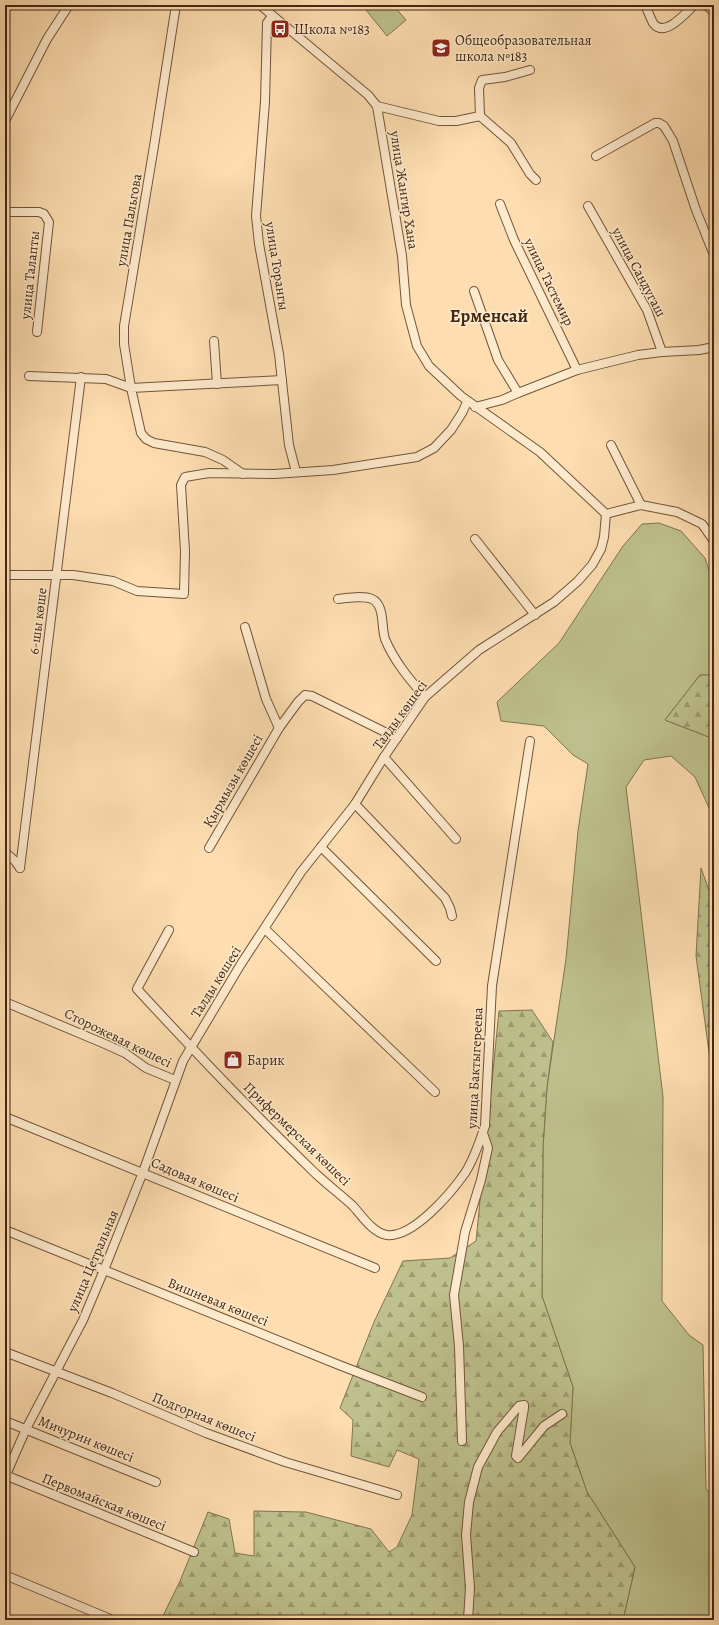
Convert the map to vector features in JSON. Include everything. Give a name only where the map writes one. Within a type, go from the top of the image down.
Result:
[{"type":"street","points":[[5,121],[47,39],[69,5]]},
{"type":"street","name":"улица Пальгова","points":[[176,5],[124,326],[124,344],[140,433],[146,439],[154,443],[205,452],[224,460],[244,474]]},
{"type":"street","points":[[260,5],[356,84],[377,106],[439,121],[456,121],[480,116]]},
{"type":"street","points":[[645,5],[654,24],[662,28],[670,27],[694,5]]},
{"type":"street","points":[[706,5],[714,12]]},
{"type":"street","name":"улица Торангы","points":[[272,16],[267,23],[265,102],[256,216],[259,244],[279,354],[289,445],[296,472]]},
{"type":"street","points":[[530,70],[505,78],[482,80],[479,88],[480,116],[511,143],[530,174],[536,180]]},
{"type":"street","name":"улица Жангир Хана","points":[[377,106],[402,256],[406,305],[417,346],[429,366],[467,402],[540,452],[606,514]]},
{"type":"street","points":[[596,156],[655,123],[659,123],[664,126],[673,141],[696,210],[714,255]]},
{"type":"street","name":"улица Тастемир","points":[[500,204],[514,240],[577,370]]},
{"type":"street","name":"улица Сандугаш","points":[[588,206],[647,310],[662,352]]},
{"type":"street","name":"улица Талапты","points":[[5,212],[39,212],[44,214],[49,222],[37,332]]},
{"type":"street","points":[[474,291],[498,360],[518,393]]},
{"type":"street","points":[[214,341],[217,384]]},
{"type":"street","points":[[475,407],[502,400],[577,370],[638,355],[699,350],[714,347]]},
{"type":"street","points":[[29,376],[106,378],[131,388],[282,380]]},
{"type":"street","name":"6-шы көше","points":[[5,852],[20,868],[81,377]]},
{"type":"street","points":[[5,574],[73,575],[113,581],[137,591],[184,594],[185,551],[181,485],[185,477],[209,474],[274,474],[339,469],[417,457],[434,448],[451,430],[467,402]]},
{"type":"street","points":[[611,445],[641,505]]},
{"type":"street","points":[[606,514],[641,505],[677,512],[702,524],[714,541]]},
{"type":"street","name":"Талды көшесі","points":[[192,1049],[204,1024],[286,894],[355,804],[384,757],[425,697],[479,650],[554,602],[578,581],[592,565],[601,549],[604,537],[606,514]]},
{"type":"street","points":[[475,539],[535,615]]},
{"type":"street","points":[[338,599],[373,599],[379,605],[385,638],[406,675],[425,697]]},
{"type":"street","name":"Қырмызы көшесі","points":[[246,627],[266,699],[279,728]]},
{"type":"street","name":"Қырмызы көшесі","points":[[209,848],[279,728],[298,702],[306,695],[312,696],[397,738]]},
{"type":"street","name":"улица Бактыгереева","points":[[462,1442],[459,1346],[454,1295],[465,1232],[481,1180],[488,1148],[483,1133],[487,1106],[492,986],[530,741]]},
{"type":"street","points":[[384,757],[456,840]]},
{"type":"street","points":[[355,804],[445,898],[452,916]]},
{"type":"street","points":[[321,847],[436,961]]},
{"type":"street","points":[[264,929],[435,1092]]},
{"type":"street","name":"Прифермерская көшесі","points":[[169,930],[137,989],[192,1049],[317,1175],[352,1206],[379,1233],[388,1235],[405,1232],[417,1224],[445,1198],[466,1172],[483,1133]]},
{"type":"street","name":"Сторожевая көшесі","points":[[5,1002],[125,1053],[146,1068],[175,1080]]},
{"type":"street","name":"улица Цетральная","points":[[5,1476],[26,1429],[83,1320],[144,1172],[175,1080],[183,1061],[192,1049]]},
{"type":"street","name":"Садовая көшесі","points":[[5,1117],[144,1172],[375,1268]]},
{"type":"street","name":"Вишневая көшесі","points":[[5,1230],[422,1397]]},
{"type":"street","name":"Подгорная көшесі","points":[[5,1352],[112,1393],[206,1433],[285,1462],[397,1495]]},
{"type":"street","points":[[468,1620],[470,1588],[466,1535],[469,1502],[478,1467],[497,1432],[519,1406],[524,1405],[516,1456],[518,1458],[544,1426],[562,1414]]},
{"type":"street","name":"Мичурин көшесі","points":[[5,1421],[156,1482]]},
{"type":"street","name":"Первомайская көшесі","points":[[5,1476],[194,1552]]},
{"type":"street","points":[[5,1575],[113,1620]]},
{"type":"green space","points":[[362,5],[393,5],[406,20],[387,36]]},
{"type":"green space","points":[[659,523],[681,531],[705,558],[714,586],[714,675],[700,675],[665,720],[714,739],[714,819],[695,777],[671,756],[644,760],[626,787],[663,1097],[662,1301],[689,1335],[703,1345],[706,1489],[714,1497],[714,1620],[623,1620],[635,1567],[587,1492],[570,1443],[573,1387],[542,1296],[543,1147],[547,1087],[566,959],[578,831],[588,764],[573,755],[544,726],[501,721],[497,702],[559,643],[623,546],[642,524]]},
{"type":"green space","points":[[700,675],[714,675],[714,739],[665,720]]},
{"type":"green space","points":[[701,868],[714,904],[714,1089],[696,956]]},
{"type":"green space","points":[[532,1010],[553,1042],[547,1087],[543,1147],[542,1296],[573,1387],[570,1443],[587,1492],[635,1567],[623,1620],[161,1620],[180,1581],[208,1512],[229,1519],[235,1553],[254,1556],[254,1511],[306,1512],[371,1529],[389,1552],[397,1547],[412,1515],[419,1459],[397,1450],[389,1467],[351,1456],[353,1420],[340,1408],[374,1322],[403,1261],[450,1258],[476,1241],[499,1011]]},
{"type":"place","name":"Школа №183","points":[[280,29]]},
{"type":"place","name":"Общеобразовательная школа №183","points":[[441,48]]},
{"type":"place","name":"Барик","points":[[233,1060]]},
{"type":"district","name":"Ерменсай","points":[[489,316]]}]
